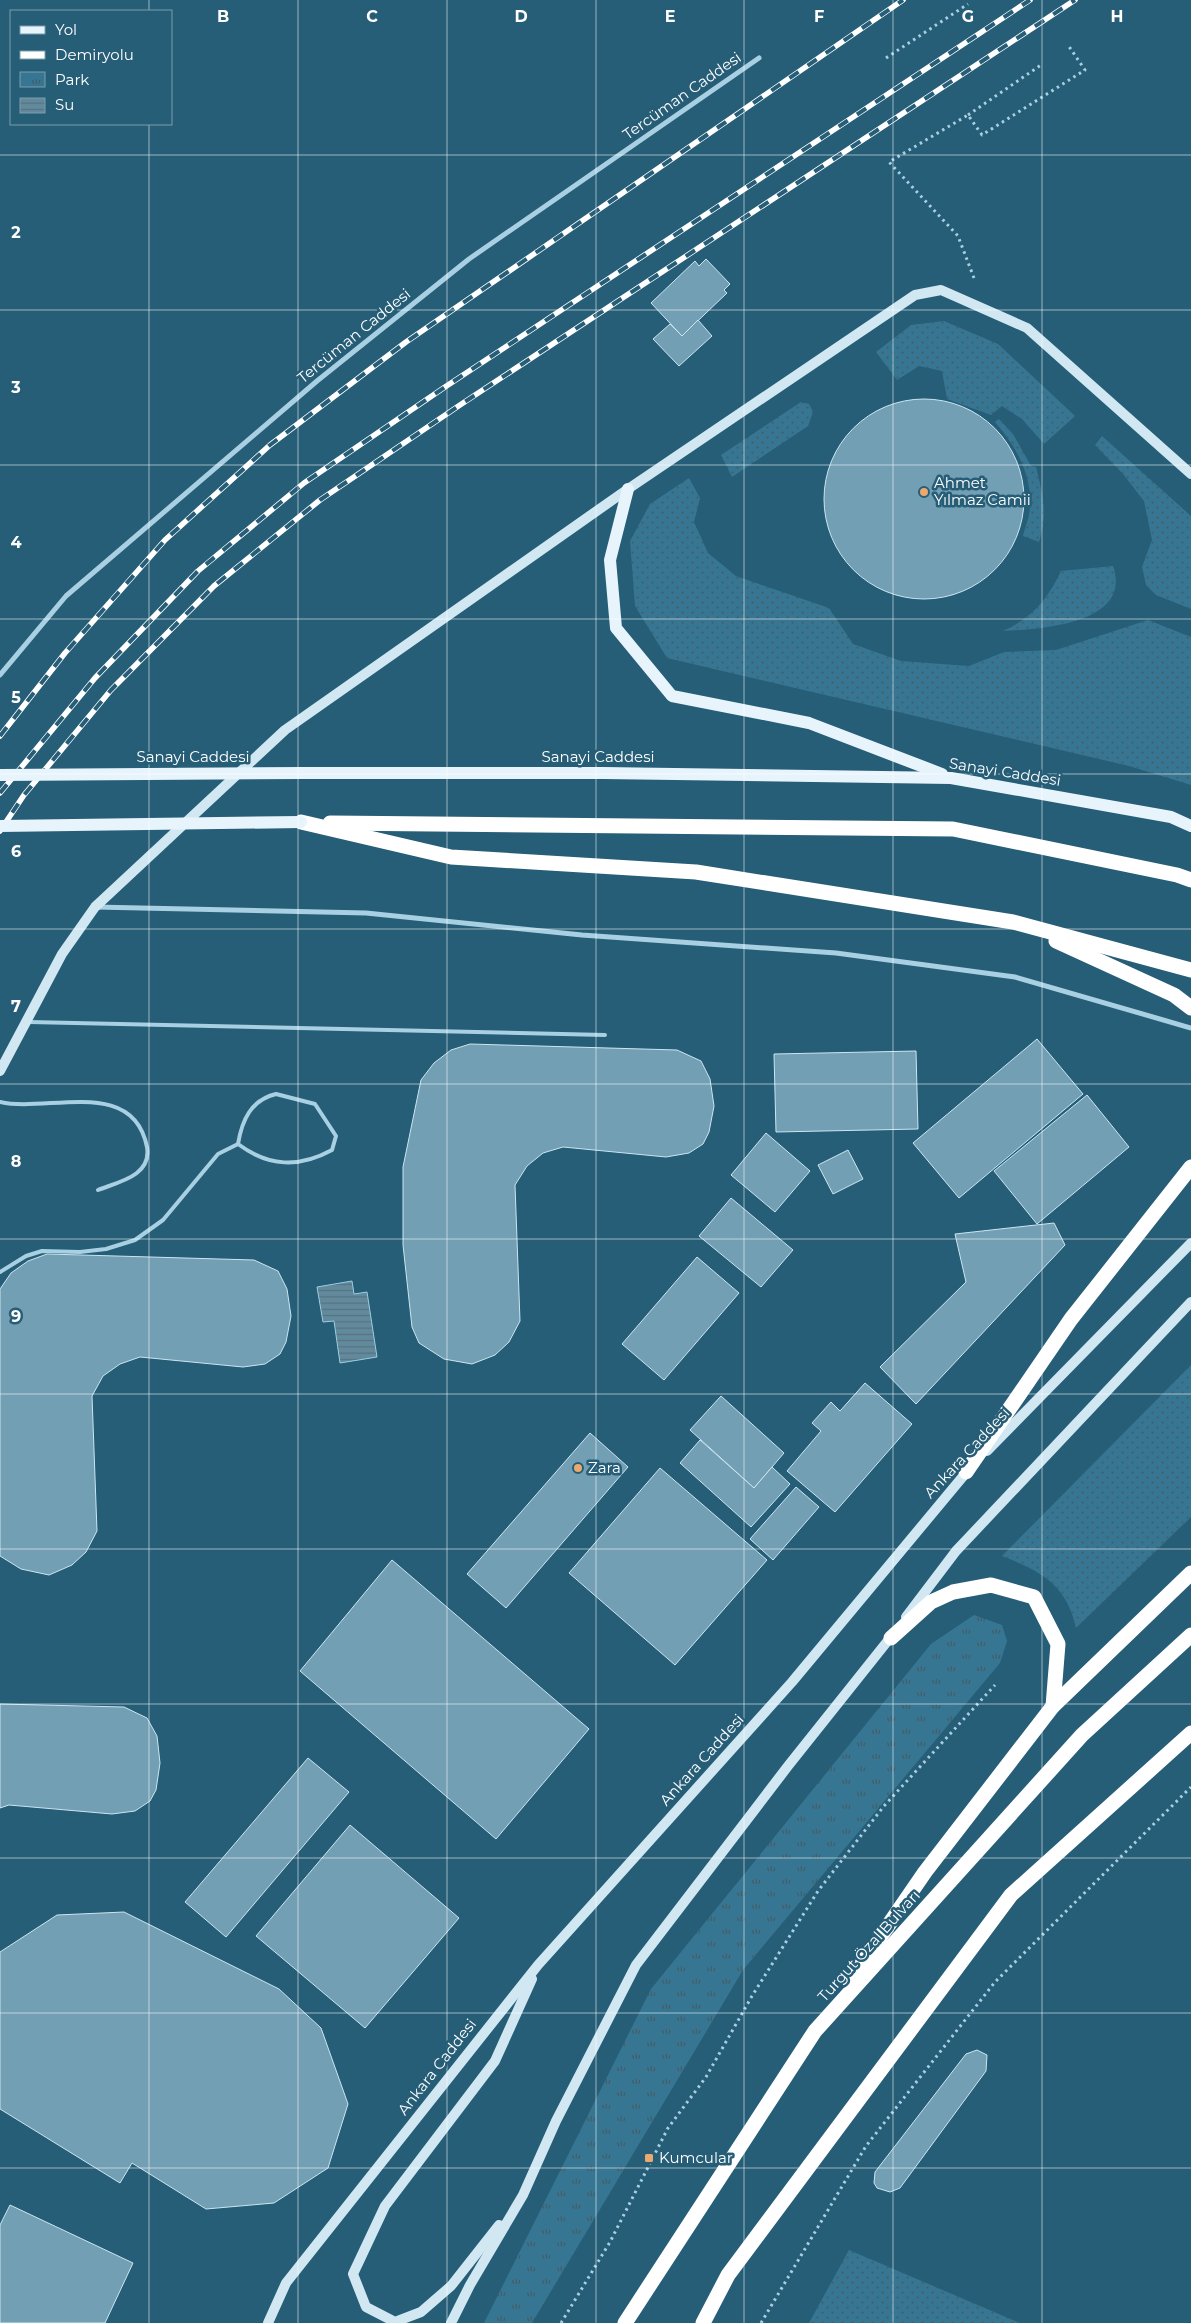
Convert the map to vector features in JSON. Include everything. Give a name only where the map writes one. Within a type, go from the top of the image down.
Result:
[{"type":"highway","points":[[301,822],[953,829],[1177,875],[1191,880]]},
{"type":"highway","points":[[301,822],[451,857],[696,872],[1014,922],[1191,970]]},
{"type":"highway","points":[[1014,922],[1174,995],[1191,1008]]},
{"type":"highway","points":[[966,1472],[1071,1319],[1191,1168]]},
{"type":"highway","points":[[815,2031],[925,1872],[1053,1706],[1191,1573]]},
{"type":"highway","points":[[891,1638],[931,1602],[953,1592],[991,1585],[1034,1597],[1058,1644],[1053,1706]]},
{"type":"highway","name":"Turgut Özal Bulvarı","points":[[625,2323],[815,2031],[1082,1735],[1191,1635]]},
{"type":"highway","points":[[702,2323],[728,2275],[1011,1895],[1191,1733]]},
{"type":"main road","points":[[0,1071],[62,954],[95,907],[285,730],[628,489],[914,295],[941,290],[1027,328],[1191,474]]},
{"type":"main road","points":[[628,489],[610,560],[616,628],[672,696],[809,723],[951,778]]},
{"type":"main road","name":"Sanayi Caddesi","points":[[0,775],[304,772],[603,773],[951,778],[1171,817],[1191,826]]},
{"type":"main road","points":[[0,826],[301,822]]},
{"type":"main road","name":"Ankara Caddesi","points":[[268,2323],[286,2283],[538,1965],[792,1682],[966,1472],[1191,1243]]},
{"type":"main road","points":[[451,2323],[470,2285],[524,2195],[556,2121],[636,1965],[788,1766],[891,1638],[956,1551],[1191,1302]]},
{"type":"main road","points":[[524,2195],[451,2286],[421,2312],[394,2322],[366,2307],[353,2274],[385,2206],[495,2061],[538,1965]]},
{"type":"street","name":"Tercüman Caddesi","points":[[0,675],[66,596],[317,381],[469,258],[759,58]]},
{"type":"street","points":[[95,907],[366,912],[582,935],[836,954],[1015,977],[1191,1028]]},
{"type":"lane","points":[[26,1022],[605,1035]]},
{"type":"lane","points":[[276,1094],[314,1104],[336,1136],[332,1150],[301,1163],[283,1163],[268,1159],[255,1155],[238,1144],[242,1123],[248,1112],[260,1100],[276,1094]]},
{"type":"lane","points":[[0,1102],[16,1106],[49,1102],[94,1103],[123,1110],[132,1116],[144,1134],[148,1152],[143,1168],[134,1176],[98,1190]]},
{"type":"lane","points":[[0,1272],[26,1256],[42,1251],[106,1249],[135,1240],[164,1220],[218,1154],[238,1144]]},
{"type":"path","points":[[886,58],[968,4]]},
{"type":"path","points":[[968,115],[982,135],[1085,70],[1068,45]]},
{"type":"path","points":[[986,310],[958,236],[889,162],[968,115],[1041,65]]},
{"type":"path","points":[[561,2323],[610,2242],[668,2128],[706,2077],[752,1996],[818,1891],[884,1806],[995,1685]]},
{"type":"path","points":[[761,2323],[866,2146],[995,1982],[1191,1787]]},
{"type":"green space","points":[[944,321],[998,344],[1075,416],[1044,444],[1022,419],[1002,406],[991,415],[947,399],[942,371],[919,366],[897,380],[876,352],[911,325]]},
{"type":"green space","points":[[801,402],[809,404],[813,412],[808,426],[732,477],[721,455]]},
{"type":"green space","points":[[999,419],[1013,434],[1031,466],[1036,467],[1044,513],[1039,542],[1023,536],[1030,510],[1028,483],[1021,461],[1009,440],[995,422]]},
{"type":"green space","points":[[1102,436],[1191,516],[1191,609],[1156,595],[1146,585],[1142,567],[1152,540],[1144,501],[1123,474],[1095,445]]},
{"type":"green space","points":[[689,478],[700,498],[694,522],[708,553],[736,576],[829,608],[853,644],[901,661],[969,666],[1004,652],[1056,650],[1148,620],[1191,637],[1191,785],[1129,766],[667,658],[635,606],[630,541],[650,504]]},
{"type":"green space","points":[[1113,566],[1116,585],[1109,600],[1097,612],[1079,620],[1059,625],[1003,631],[1023,620],[1038,607],[1061,571]]},
{"type":"green space","points":[[1191,1365],[1191,1517],[1076,1628],[1066,1601],[1050,1581],[1029,1568],[1002,1556]]},
{"type":"green space","points":[[974,1615],[1002,1625],[1007,1641],[1000,1663],[743,1970],[532,2323],[484,2323],[651,1989],[931,1644]]},
{"type":"green space","points":[[849,2250],[1020,2323],[809,2323]]},
{"type":"water","points":[[352,1281],[354,1294],[367,1292],[377,1357],[340,1363],[334,1321],[323,1322],[317,1287]]},
{"type":"building","points":[[706,259],[730,284],[724,290],[727,293],[682,336],[651,303],[695,261],[699,266]]},
{"type":"building","points":[[698,320],[712,336],[679,366],[653,339],[670,324],[682,336]]},
{"type":"building","name":"Ahmet Yılmaz Camii","points":[[924,399],[953,403],[971,411],[995,428],[1012,452],[1020,470],[1024,499],[1020,528],[1012,546],[995,570],[971,587],[953,595],[924,599],[895,595],[877,587],[853,570],[836,546],[828,528],[824,499],[828,470],[836,452],[853,428],[877,411],[895,403]]},
{"type":"building","points":[[1037,1039],[1083,1094],[959,1198],[913,1143]]},
{"type":"building","points":[[470,1044],[677,1050],[701,1061],[710,1079],[714,1106],[709,1132],[703,1144],[689,1153],[666,1157],[563,1147],[543,1153],[527,1166],[515,1185],[520,1321],[509,1342],[495,1355],[472,1364],[444,1359],[419,1343],[412,1327],[403,1245],[403,1167],[421,1080],[434,1063],[451,1050]]},
{"type":"building","points":[[916,1051],[918,1129],[776,1132],[774,1054]]},
{"type":"building","points":[[1087,1095],[1129,1147],[1037,1224],[994,1171]]},
{"type":"building","points":[[766,1133],[810,1171],[775,1212],[731,1175]]},
{"type":"building","points":[[848,1150],[863,1179],[833,1194],[818,1165]]},
{"type":"building","points":[[731,1198],[793,1250],[761,1287],[699,1236]]},
{"type":"building","points":[[1054,1223],[1065,1245],[916,1404],[880,1367],[966,1282],[955,1234]]},
{"type":"building","points":[[47,1254],[254,1260],[278,1271],[287,1289],[291,1316],[286,1342],[280,1354],[265,1364],[243,1367],[140,1357],[120,1364],[103,1376],[92,1396],[97,1531],[86,1552],[72,1565],[49,1575],[21,1569],[0,1556],[0,1289],[11,1273],[28,1261]]},
{"type":"building","points":[[697,1257],[739,1293],[664,1380],[622,1344]]},
{"type":"building","points":[[865,1383],[912,1424],[835,1512],[787,1471],[821,1431],[812,1423],[831,1402],[840,1411]]},
{"type":"building","points":[[721,1396],[784,1453],[754,1488],[690,1430]]},
{"type":"building","points":[[590,1433],[628,1467],[506,1608],[467,1574]]},
{"type":"building","points":[[700,1440],[754,1488],[772,1467],[790,1484],[751,1527],[680,1463]]},
{"type":"building","points":[[660,1468],[767,1560],[675,1665],[569,1573]]},
{"type":"building","points":[[796,1487],[819,1507],[773,1560],[750,1539]]},
{"type":"building","points":[[392,1560],[589,1729],[496,1839],[300,1671]]},
{"type":"building","points":[[0,1704],[124,1707],[147,1718],[157,1736],[160,1763],[156,1790],[150,1801],[135,1811],[112,1814],[9,1805],[0,1808]]},
{"type":"building","points":[[308,1758],[349,1792],[226,1937],[185,1902]]},
{"type":"building","points":[[350,1825],[459,1918],[365,2028],[256,1936]]},
{"type":"building","points":[[124,1912],[279,1989],[321,2028],[348,2104],[328,2168],[274,2203],[206,2209],[132,2163],[120,2183],[0,2109],[0,1952],[57,1915]]},
{"type":"building","points":[[977,2050],[987,2055],[986,2071],[900,2188],[890,2192],[877,2188],[874,2183],[875,2172],[966,2054]]},
{"type":"building","points":[[10,2205],[133,2263],[105,2323],[0,2323],[0,2225]]},
{"type":"railway","points":[[0,736],[65,653],[165,540],[270,445],[406,342],[903,0]]},
{"type":"railway","points":[[0,793],[95,678],[198,571],[304,483],[445,387],[1030,0]]},
{"type":"railway","points":[[0,831],[24,795],[111,690],[214,586],[320,500],[460,405],[1075,0]]},
{"type":"place","name":"Ahmet Yılmaz Camii","points":[[924,492]]},
{"type":"place","name":"Zara","points":[[578,1468]]},
{"type":"place","name":"Kumcular","points":[[649,2158]]}]
